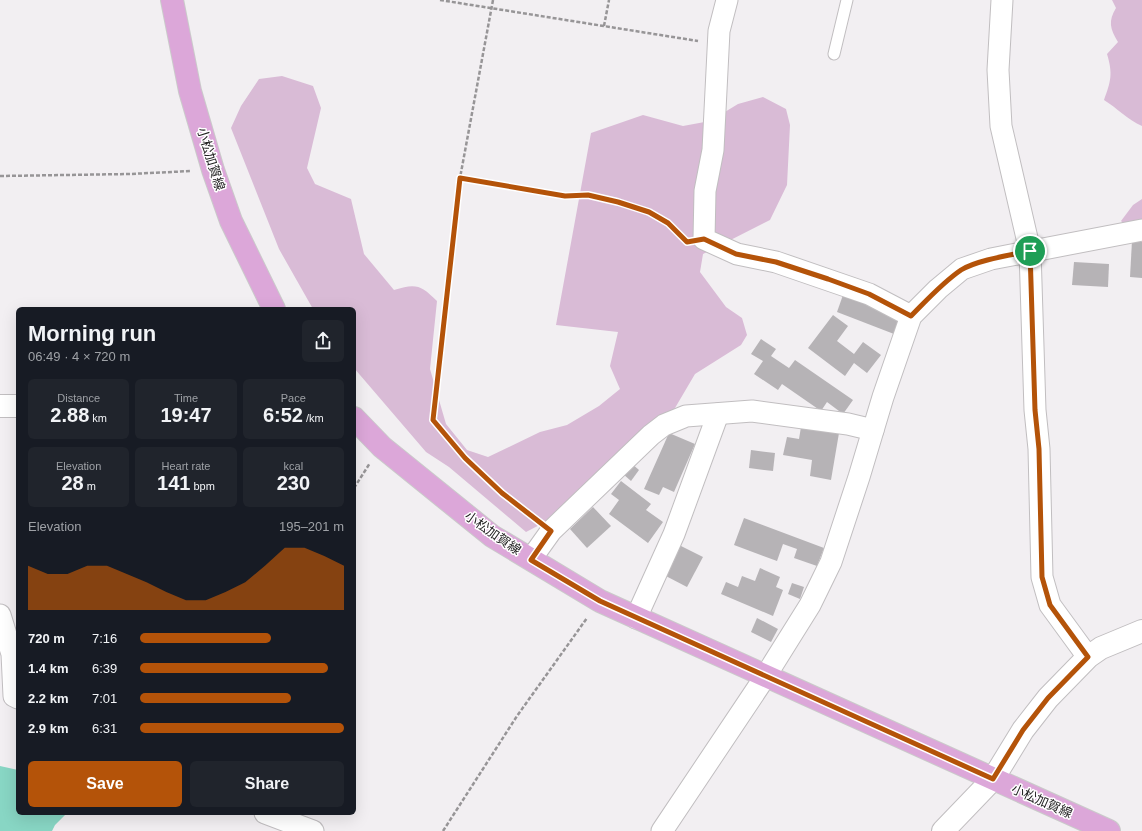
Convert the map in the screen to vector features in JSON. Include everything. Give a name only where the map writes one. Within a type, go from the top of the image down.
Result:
[{"type":"main road","name":"小松加賀線","points":[[172,0],[190,90],[213,170],[231,221],[273,307]]},
{"type":"main road","name":"小松加賀線","points":[[356,420],[382,447],[492,536],[600,601],[765,677],[1109,831]]},
{"type":"street","points":[[726,0],[718,30],[713,150],[705,191],[704,239],[736,254],[776,262],[869,294],[911,316]]},
{"type":"street","points":[[1002,0],[998,70],[1001,126],[1030,251],[1035,410],[1039,457],[1042,577],[1050,605],[1088,657]]},
{"type":"street","points":[[662,831],[765,677],[810,604],[831,562],[911,316],[938,289],[962,269],[991,259],[1142,230]]},
{"type":"street","points":[[0,406],[16,406]]},
{"type":"street","points":[[531,560],[551,531],[664,424],[686,416],[752,411],[848,424],[873,430]]},
{"type":"street","points":[[636,618],[674,534],[718,414]]},
{"type":"street","points":[[0,615],[12,654],[14,696],[16,697]]},
{"type":"street","points":[[943,831],[993,779],[1023,730],[1048,698],[1088,657],[1101,648],[1142,631]]},
{"type":"street","points":[[270,815],[313,831]]},
{"type":"lane","points":[[834,54],[847,0]]},
{"type":"path","points":[[440,0],[491,7],[718,45]]},
{"type":"path","points":[[493,0],[460,178],[433,420],[465,458],[502,493],[551,531]]},
{"type":"path","points":[[604,26],[609,0]]},
{"type":"path","points":[[0,176],[130,174],[213,170]]},
{"type":"path","points":[[460,178],[565,196],[588,195],[618,202],[649,212],[668,223],[687,242],[704,239]]},
{"type":"path","points":[[356,485],[382,447]]},
{"type":"path","points":[[443,831],[516,716],[600,601]]},
{"type":"shaded area","points":[[1112,0],[1142,0],[1142,126],[1132,121],[1104,100],[1111,72],[1107,54],[1118,42],[1111,25],[1113,13],[1116,8]]},
{"type":"shaded area","points":[[282,76],[313,86],[321,108],[307,168],[315,184],[351,199],[364,254],[394,290],[413,286],[418,287],[427,292],[437,301],[430,369],[446,424],[467,450],[488,457],[540,432],[567,425],[599,406],[620,389],[610,366],[618,332],[556,325],[591,133],[643,115],[683,126],[710,121],[738,104],[763,97],[786,109],[790,125],[787,185],[770,220],[703,254],[700,272],[726,307],[742,318],[747,335],[741,345],[695,374],[675,408],[553,518],[526,532],[449,467],[426,452],[356,370],[356,307],[312,307],[279,249],[231,128],[241,106],[259,79]]},
{"type":"shaded area","points":[[1142,199],[1142,220],[1126,226],[1121,221],[1133,205]]},
{"type":"shaded area","points":[[0,766],[16,770],[16,815],[65,815],[55,825],[52,831],[0,831]]},
{"type":"building","points":[[1132,241],[1142,242],[1142,278],[1130,277]]},
{"type":"building","points":[[1074,262],[1109,264],[1108,287],[1072,285]]},
{"type":"building","points":[[843,295],[900,317],[894,334],[837,312]]},
{"type":"building","points":[[833,315],[848,326],[837,341],[854,354],[863,342],[881,355],[867,373],[854,363],[845,376],[808,348]]},
{"type":"building","points":[[761,339],[776,349],[771,356],[789,368],[795,360],[853,400],[843,414],[827,402],[821,411],[782,384],[778,390],[754,374],[763,361],[751,354]]},
{"type":"building","points":[[801,427],[839,433],[831,480],[810,476],[812,460],[783,455],[787,437],[799,439]]},
{"type":"building","points":[[669,433],[695,444],[674,492],[663,487],[659,495],[644,489]]},
{"type":"building","points":[[751,450],[775,453],[773,471],[749,468]]},
{"type":"building","points":[[631,463],[639,470],[631,481],[623,474]]},
{"type":"building","points":[[621,481],[651,504],[646,510],[663,522],[648,543],[609,514],[619,500],[611,494]]},
{"type":"building","points":[[593,507],[611,526],[587,548],[570,529]]},
{"type":"building","points":[[744,518],[824,548],[817,566],[794,558],[797,549],[783,544],[777,561],[734,545]]},
{"type":"building","points":[[677,544],[703,557],[687,587],[662,574]]},
{"type":"building","points":[[760,568],[780,577],[776,587],[783,590],[773,616],[721,594],[726,582],[738,587],[742,576],[755,581]]},
{"type":"building","points":[[792,583],[804,587],[800,599],[788,594]]},
{"type":"building","points":[[757,618],[778,629],[771,642],[751,632]]},
{"type":"route","points":[[460,178],[565,196],[588,195],[618,202],[649,212],[668,223],[687,242],[704,239],[736,254],[776,262],[828,279],[869,294],[911,316],[938,289],[962,269],[991,259],[1030,251],[1035,410],[1039,449],[1042,577],[1050,605],[1088,657],[1048,698],[1023,730],[993,779],[600,601],[531,560],[551,531],[502,493],[465,458],[433,420],[460,178]]}]
